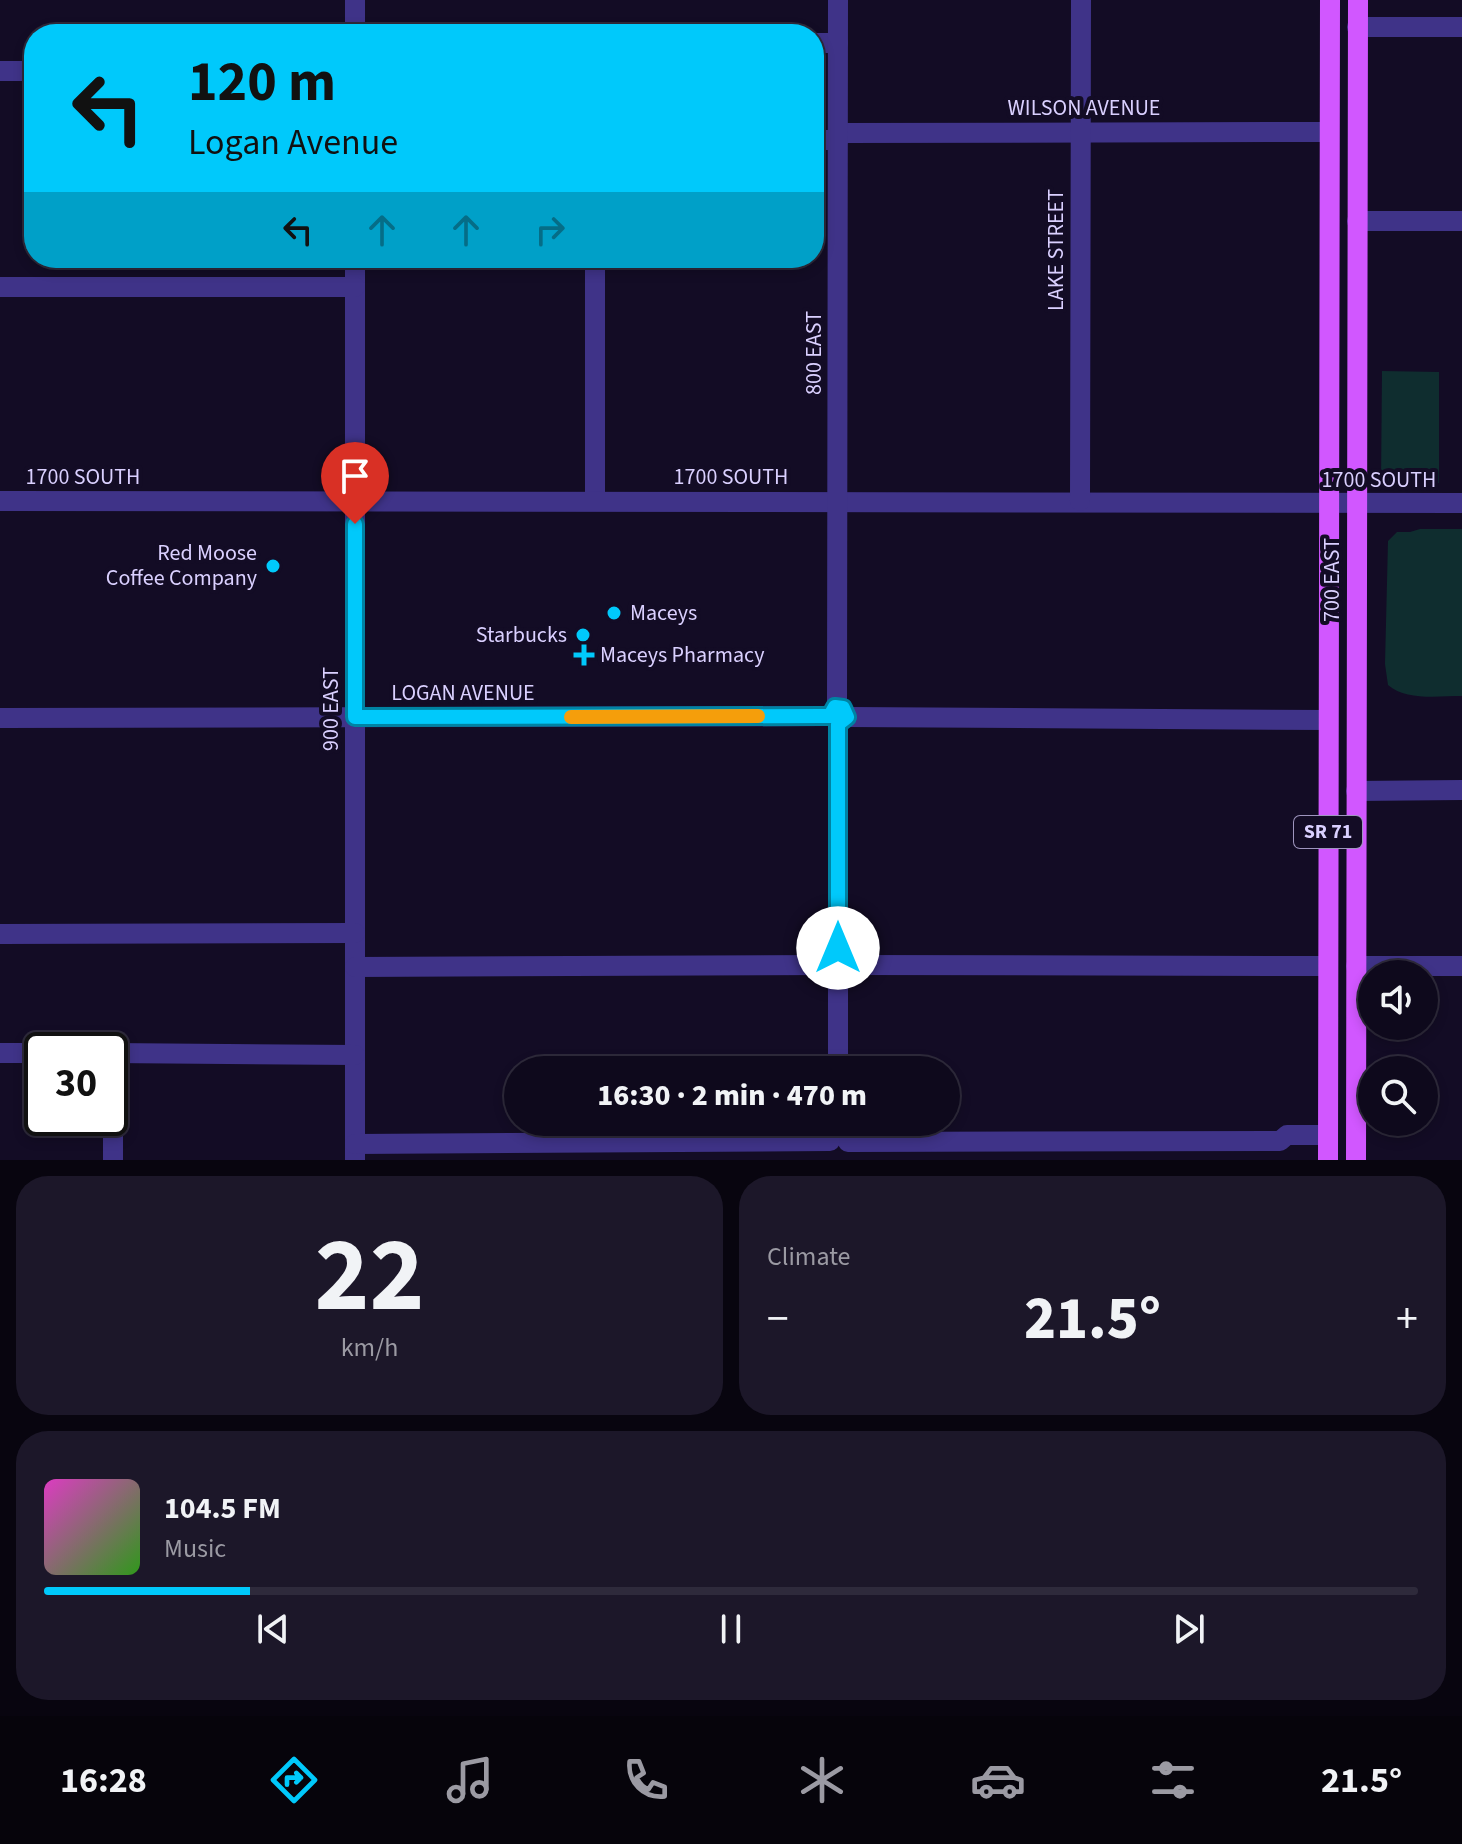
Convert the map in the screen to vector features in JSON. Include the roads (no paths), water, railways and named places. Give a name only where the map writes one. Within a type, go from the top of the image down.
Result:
[{"type":"main road","name":"700 EAST","points":[[1328,1147],[1330,0]]},
{"type":"main road","name":"700 EAST","points":[[1356,1160],[1358,0]]},
{"type":"street","points":[[355,0],[355,24]]},
{"type":"street","name":"800 EAST","points":[[838,0],[838,1056]]},
{"type":"street","name":"LAKE STREET","points":[[1080,501],[1081,0]]},
{"type":"street","points":[[1357,27],[1462,27]]},
{"type":"street","points":[[824,43],[838,43]]},
{"type":"street","points":[[0,71],[24,71]]},
{"type":"street","name":"WILSON AVENUE","points":[[824,138],[1080,132],[1329,132]]},
{"type":"street","points":[[1357,221],[1462,221]]},
{"type":"street","name":"900 EAST","points":[[355,268],[355,1152]]},
{"type":"street","points":[[595,268],[595,500]]},
{"type":"street","points":[[0,287],[355,287]]},
{"type":"street","name":"1700 SOUTH","points":[[0,501],[1462,503]]},
{"type":"street","name":"LOGAN AVENUE","points":[[0,718],[838,716],[1328,720]]},
{"type":"street","points":[[1356,791],[1462,790]]},
{"type":"street","points":[[0,934],[355,933]]},
{"type":"street","points":[[355,967],[1328,966]]},
{"type":"street","points":[[1356,966],[1462,966]]},
{"type":"street","points":[[0,1053],[24,1053]]},
{"type":"street","points":[[128,1053],[355,1055]]},
{"type":"street","points":[[355,1152],[839,1141],[1280,1141],[1287,1135],[1328,1147]]},
{"type":"street","points":[[113,1136],[113,1160]]},
{"type":"place","name":"Red Moose Coffee Company","points":[[273,566]]},
{"type":"place","name":"Maceys","points":[[614,613]]},
{"type":"place","name":"Starbucks","points":[[583,635]]},
{"type":"place","name":"Maceys Pharmacy","points":[[584,655]]}]
